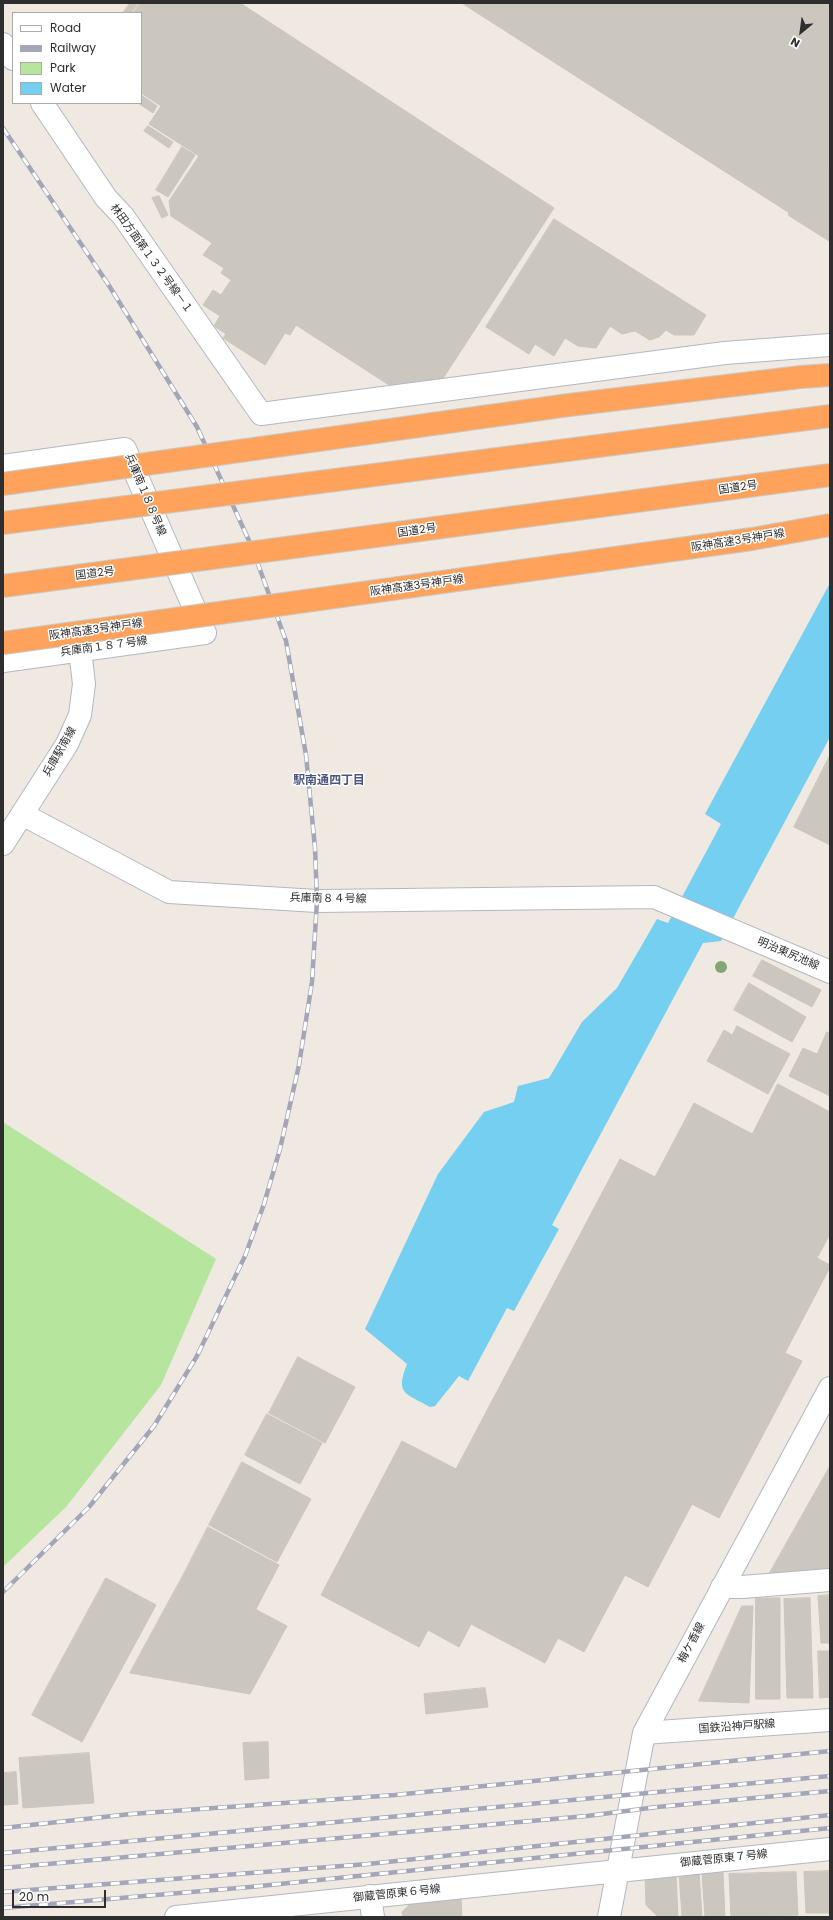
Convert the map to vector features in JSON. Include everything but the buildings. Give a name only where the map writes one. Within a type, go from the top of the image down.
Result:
[{"type":"highway","points":[[3,484],[569,405],[830,375]]},
{"type":"highway","points":[[3,523],[830,416]]},
{"type":"highway","name":"国道2号","points":[[3,586],[830,475]]},
{"type":"highway","name":"阪神高速3号神戸線","points":[[3,643],[752,539],[830,525]]},
{"type":"street","points":[[3,44],[12,58]]},
{"type":"street","name":"林田方面第１３２号線－１","points":[[43,104],[106,198],[123,216],[262,414],[725,353],[830,345]]},
{"type":"street","name":"兵庫南１８８号線","points":[[3,466],[126,449],[205,633]]},
{"type":"street","name":"兵庫南１８７号線","points":[[3,661],[205,633]]},
{"type":"street","name":"兵庫駅南線","points":[[3,844],[67,744],[80,715],[84,684],[80,650]]},
{"type":"street","name":"兵庫南８４号線","points":[[22,814],[169,892],[317,900],[654,897]]},
{"type":"street","name":"明治東尻池線","points":[[654,897],[830,972]]},
{"type":"street","name":"梅ケ香線","points":[[609,1917],[644,1733],[830,1388]]},
{"type":"street","points":[[722,1587],[742,1587],[830,1580]]},
{"type":"street","name":"国鉄沿神戸駅線","points":[[644,1733],[830,1720]]},
{"type":"street","name":"御蔵菅原東７号線","points":[[617,1870],[830,1849]]},
{"type":"street","name":"御蔵菅原東６号線","points":[[176,1917],[372,1907],[617,1870]]},
{"type":"green space","points":[[3,1122],[216,1259],[161,1385],[66,1507],[3,1567]]},
{"type":"water","points":[[830,583],[830,737],[721,941],[703,943],[552,1225],[559,1229],[514,1311],[507,1308],[468,1381],[459,1376],[435,1406],[430,1407],[414,1399],[405,1392],[402,1387],[402,1381],[407,1364],[365,1329],[438,1174],[484,1112],[514,1102],[518,1086],[549,1078],[582,1022],[617,988],[657,919],[668,923],[721,824],[705,814]]},
{"type":"railway","points":[[3,128],[108,284],[197,427],[251,545],[286,641],[306,755],[315,848],[317,901],[312,982],[299,1065],[280,1149],[264,1204],[245,1256],[197,1356],[154,1426],[89,1507],[3,1592]]},
{"type":"railway","points":[[3,1828],[131,1814],[395,1795],[830,1751]]},
{"type":"railway","points":[[3,1853],[830,1776]]},
{"type":"railway","points":[[3,1868],[587,1816],[657,1807],[830,1791]]},
{"type":"railway","points":[[3,1892],[368,1864],[830,1815]]},
{"type":"railway","points":[[3,1908],[250,1887],[830,1828]]},
{"type":"district","name":"駅南通四丁目","points":[[329,781]]}]
